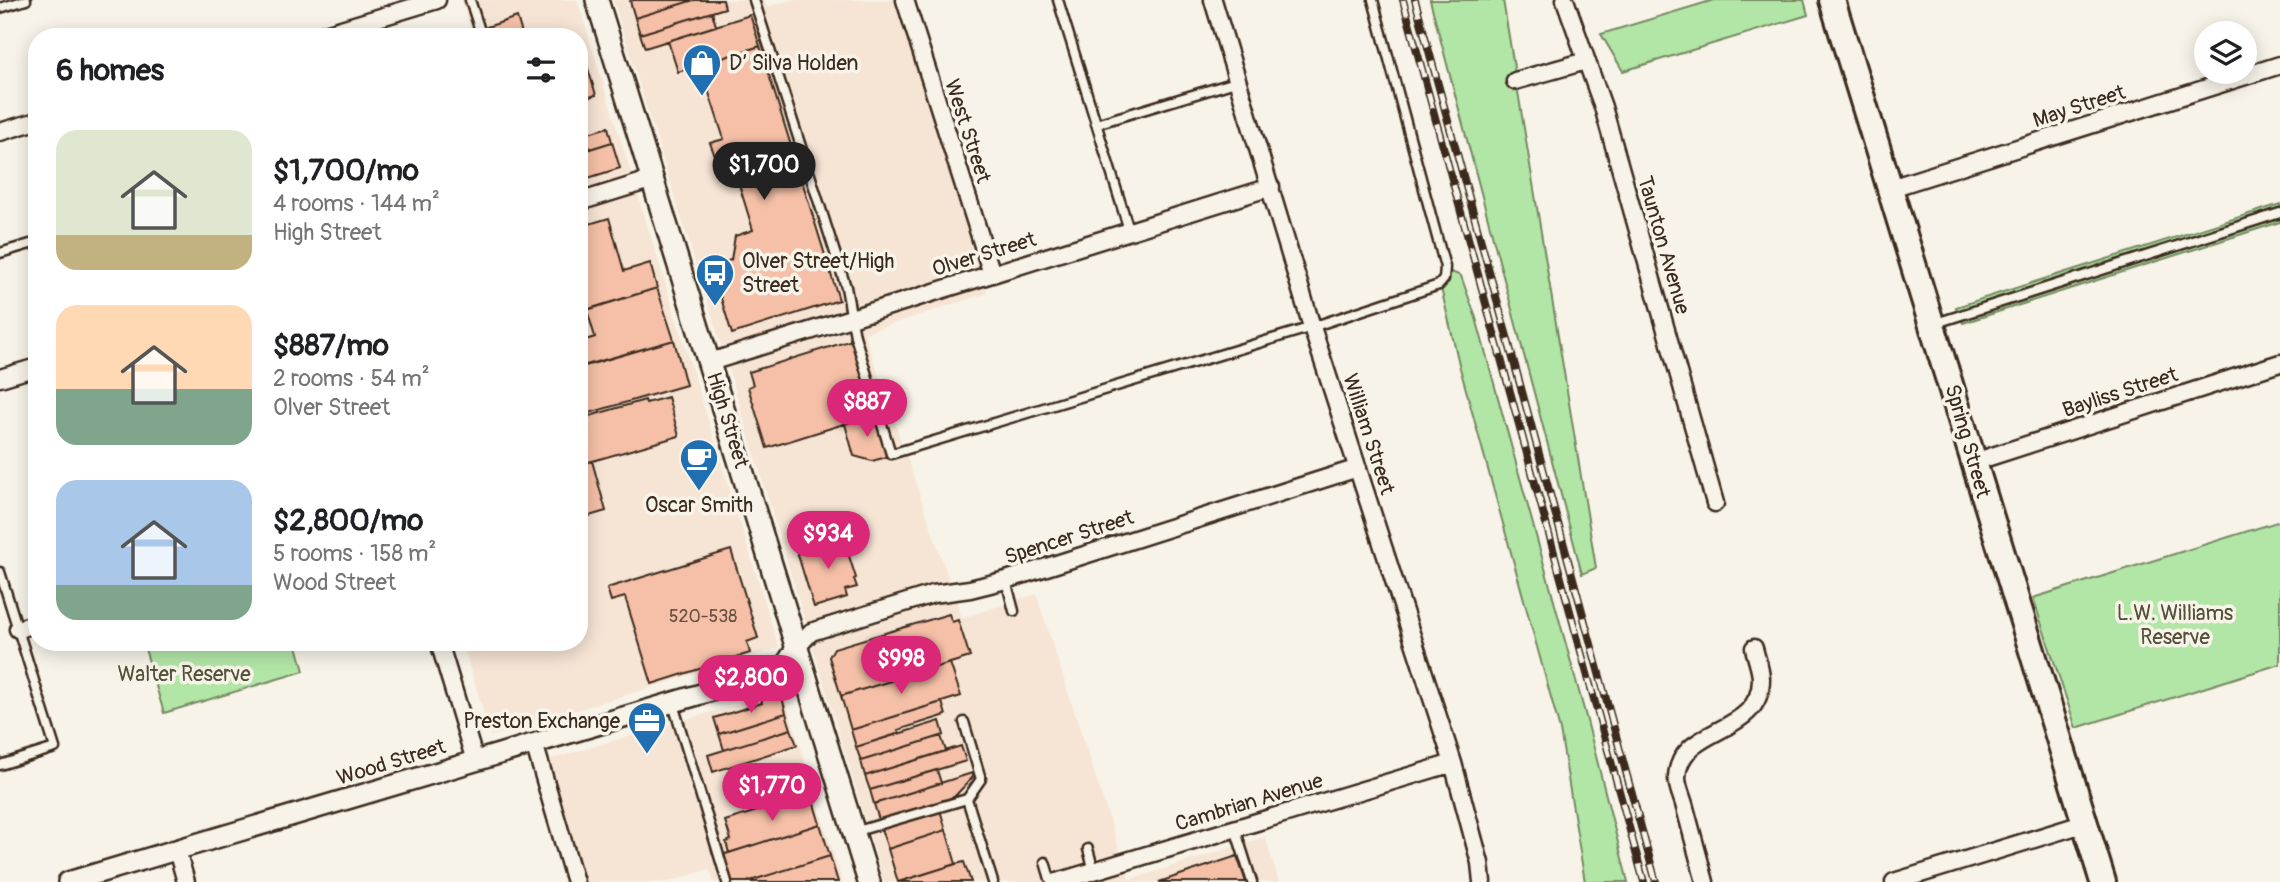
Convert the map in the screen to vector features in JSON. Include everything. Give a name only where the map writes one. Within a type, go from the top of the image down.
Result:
[{"type":"main road","name":"High Street","points":[[597,0],[869,882]]},
{"type":"main road","name":"Spring Street","points":[[1832,0],[2104,882]]},
{"type":"street","points":[[345,28],[437,0]]},
{"type":"street","name":"West Street","points":[[905,0],[992,274]]},
{"type":"street","name":"William Street","points":[[1213,0],[1312,327],[1453,762],[1480,863],[1482,882]]},
{"type":"street","name":"Taunton Avenue","points":[[1565,0],[1620,165],[1715,503]]},
{"type":"street","points":[[1515,81],[1586,61]]},
{"type":"street","name":"May Street","points":[[1891,188],[2280,65]]},
{"type":"street","points":[[0,132],[28,124]]},
{"type":"street","points":[[588,198],[653,179]]},
{"type":"street","name":"Olver Street","points":[[710,362],[1271,187]]},
{"type":"street","name":"Bayliss Street","points":[[1974,462],[2280,363]]},
{"type":"street","points":[[0,378],[28,370]]},
{"type":"street","name":"Spencer Street","points":[[797,647],[811,632],[933,594],[1006,580],[1358,467]]},
{"type":"street","points":[[18,629],[28,626]]},
{"type":"street","name":"Wood Street","points":[[68,882],[775,671],[784,667],[797,647]]},
{"type":"street","points":[[1704,882],[1677,778],[1684,756],[1693,747],[1702,739],[1748,714],[1759,699],[1762,677],[1754,648]]},
{"type":"street","points":[[442,651],[475,761]]},
{"type":"street","points":[[534,743],[575,882]]},
{"type":"street","name":"Cambrian Avenue","points":[[1057,882],[1453,762]]},
{"type":"street","points":[[1894,882],[2086,823]]},
{"type":"street","points":[[177,850],[186,882]]},
{"type":"lane","points":[[0,8],[26,0]]},
{"type":"lane","points":[[470,0],[479,28]]},
{"type":"lane","points":[[754,0],[846,287],[850,317],[891,454],[1312,327],[1439,285],[1444,279],[1445,267],[1373,0]]},
{"type":"lane","points":[[1058,0],[1129,230]]},
{"type":"lane","points":[[1096,124],[1238,81]]},
{"type":"lane","points":[[1933,324],[2280,213]]},
{"type":"lane","points":[[0,253],[28,245]]},
{"type":"lane","points":[[0,572],[55,748],[0,765]]},
{"type":"lane","points":[[1006,580],[1014,611]]},
{"type":"lane","points":[[673,702],[727,882]]},
{"type":"lane","points":[[854,832],[967,799],[981,779],[964,722]]},
{"type":"lane","points":[[967,799],[993,882]]},
{"type":"lane","points":[[1235,828],[1252,882]]},
{"type":"lane","points":[[1088,849],[1094,871]]},
{"type":"lane","points":[[1045,862],[1052,882]]},
{"type":"shaded area","points":[[461,0],[577,0],[586,28],[470,28]]},
{"type":"shaded area","points":[[613,0],[764,0],[767,7],[792,0],[894,0],[987,293],[864,333],[962,618],[1036,594],[1129,880],[1265,837],[1279,882],[884,882],[730,373]]},
{"type":"shaded area","points":[[588,35],[779,648],[491,736],[465,651],[588,651]]},
{"type":"shaded area","points":[[783,691],[842,882],[714,882],[709,869],[669,882],[581,882],[545,761]]},
{"type":"green space","points":[[1430,0],[1503,0],[1596,568],[1582,574]]},
{"type":"green space","points":[[1714,0],[1804,0],[1808,15],[1623,71],[1601,34]]},
{"type":"green space","points":[[2280,204],[2280,222],[1963,323],[1956,307]]},
{"type":"green space","points":[[1442,268],[1461,276],[1476,318],[1586,717],[1628,882],[1585,882],[1560,730],[1460,368],[1439,280]]},
{"type":"green space","name":"L.W. Williams Reserve","points":[[2280,521],[2280,664],[2076,728],[2033,598]]},
{"type":"green space","name":"Walter Reserve","points":[[146,651],[298,651],[304,671],[164,713]]},
{"type":"building","points":[[694,0],[635,18],[630,1]]},
{"type":"building","points":[[694,0],[723,0],[725,8],[640,34],[635,18]]},
{"type":"building","points":[[712,12],[716,26],[645,48],[640,34]]},
{"type":"building","points":[[750,15],[760,46],[678,72],[668,41]]},
{"type":"building","points":[[517,17],[520,28],[487,28]]},
{"type":"building","points":[[760,46],[839,300],[732,334],[711,266],[731,260],[735,236],[753,230],[733,165],[720,169],[710,143],[724,139],[700,65]]},
{"type":"building","points":[[588,69],[596,95],[588,97]]},
{"type":"building","points":[[608,127],[612,142],[590,149],[588,133]]},
{"type":"building","points":[[612,142],[620,168],[588,178],[588,150]]},
{"type":"building","points":[[609,218],[624,271],[650,263],[657,288],[588,309],[588,224]]},
{"type":"building","points":[[657,288],[674,340],[588,365],[588,339],[595,337],[588,310]]},
{"type":"building","points":[[674,340],[686,385],[588,413],[588,364]]},
{"type":"building","points":[[852,340],[876,414],[767,448],[748,387],[753,385],[749,372]]},
{"type":"building","points":[[668,397],[679,436],[588,462],[588,416],[645,400],[646,403]]},
{"type":"building","points":[[876,414],[887,457],[872,461],[854,456],[845,424]]},
{"type":"building","points":[[592,461],[606,511],[588,516],[588,462]]},
{"type":"building","points":[[843,537],[857,587],[845,590],[847,597],[814,607],[797,552]]},
{"type":"building","points":[[731,550],[758,638],[747,642],[750,653],[652,684],[625,597],[611,601],[607,588]]},
{"type":"building","points":[[949,614],[952,622],[958,620],[970,657],[841,696],[829,657],[834,648]]},
{"type":"building","points":[[950,663],[961,696],[851,730],[841,696]]},
{"type":"building","points":[[778,695],[782,697],[786,713],[719,734],[714,718],[762,703],[761,699]]},
{"type":"building","points":[[942,702],[946,715],[856,747],[851,730]]},
{"type":"building","points":[[786,713],[791,729],[724,750],[719,734]]},
{"type":"building","points":[[940,721],[944,735],[861,761],[856,747]]},
{"type":"building","points":[[791,729],[797,745],[713,772],[708,755]]},
{"type":"building","points":[[941,736],[946,751],[865,776],[861,761]]},
{"type":"building","points":[[961,746],[966,761],[870,790],[865,776]]},
{"type":"building","points":[[937,770],[941,783],[874,804],[870,790]]},
{"type":"building","points":[[972,773],[973,777],[954,797],[879,820],[874,804]]},
{"type":"building","points":[[811,794],[820,824],[729,853],[726,842],[731,840],[725,821]]},
{"type":"building","points":[[940,810],[946,830],[888,849],[881,829]]},
{"type":"building","points":[[820,824],[830,856],[747,882],[731,882],[722,855]]},
{"type":"building","points":[[946,830],[956,864],[898,882],[888,849]]},
{"type":"building","points":[[830,856],[838,882],[747,882]]},
{"type":"building","points":[[1237,856],[1246,882],[1159,882]]},
{"type":"building","points":[[964,862],[971,882],[899,882],[956,864]]},
{"type":"railway","points":[[1403,0],[1644,882]]},
{"type":"railway","points":[[1415,0],[1656,882]]},
{"type":"place","name":"D’ Silva Holden","points":[[702,97]]},
{"type":"place","name":"Olver Street/High Street","points":[[715,307]]},
{"type":"place","name":"Oscar Smith","points":[[699,492]]},
{"type":"place","name":"Preston Exchange","points":[[647,755]]}]
